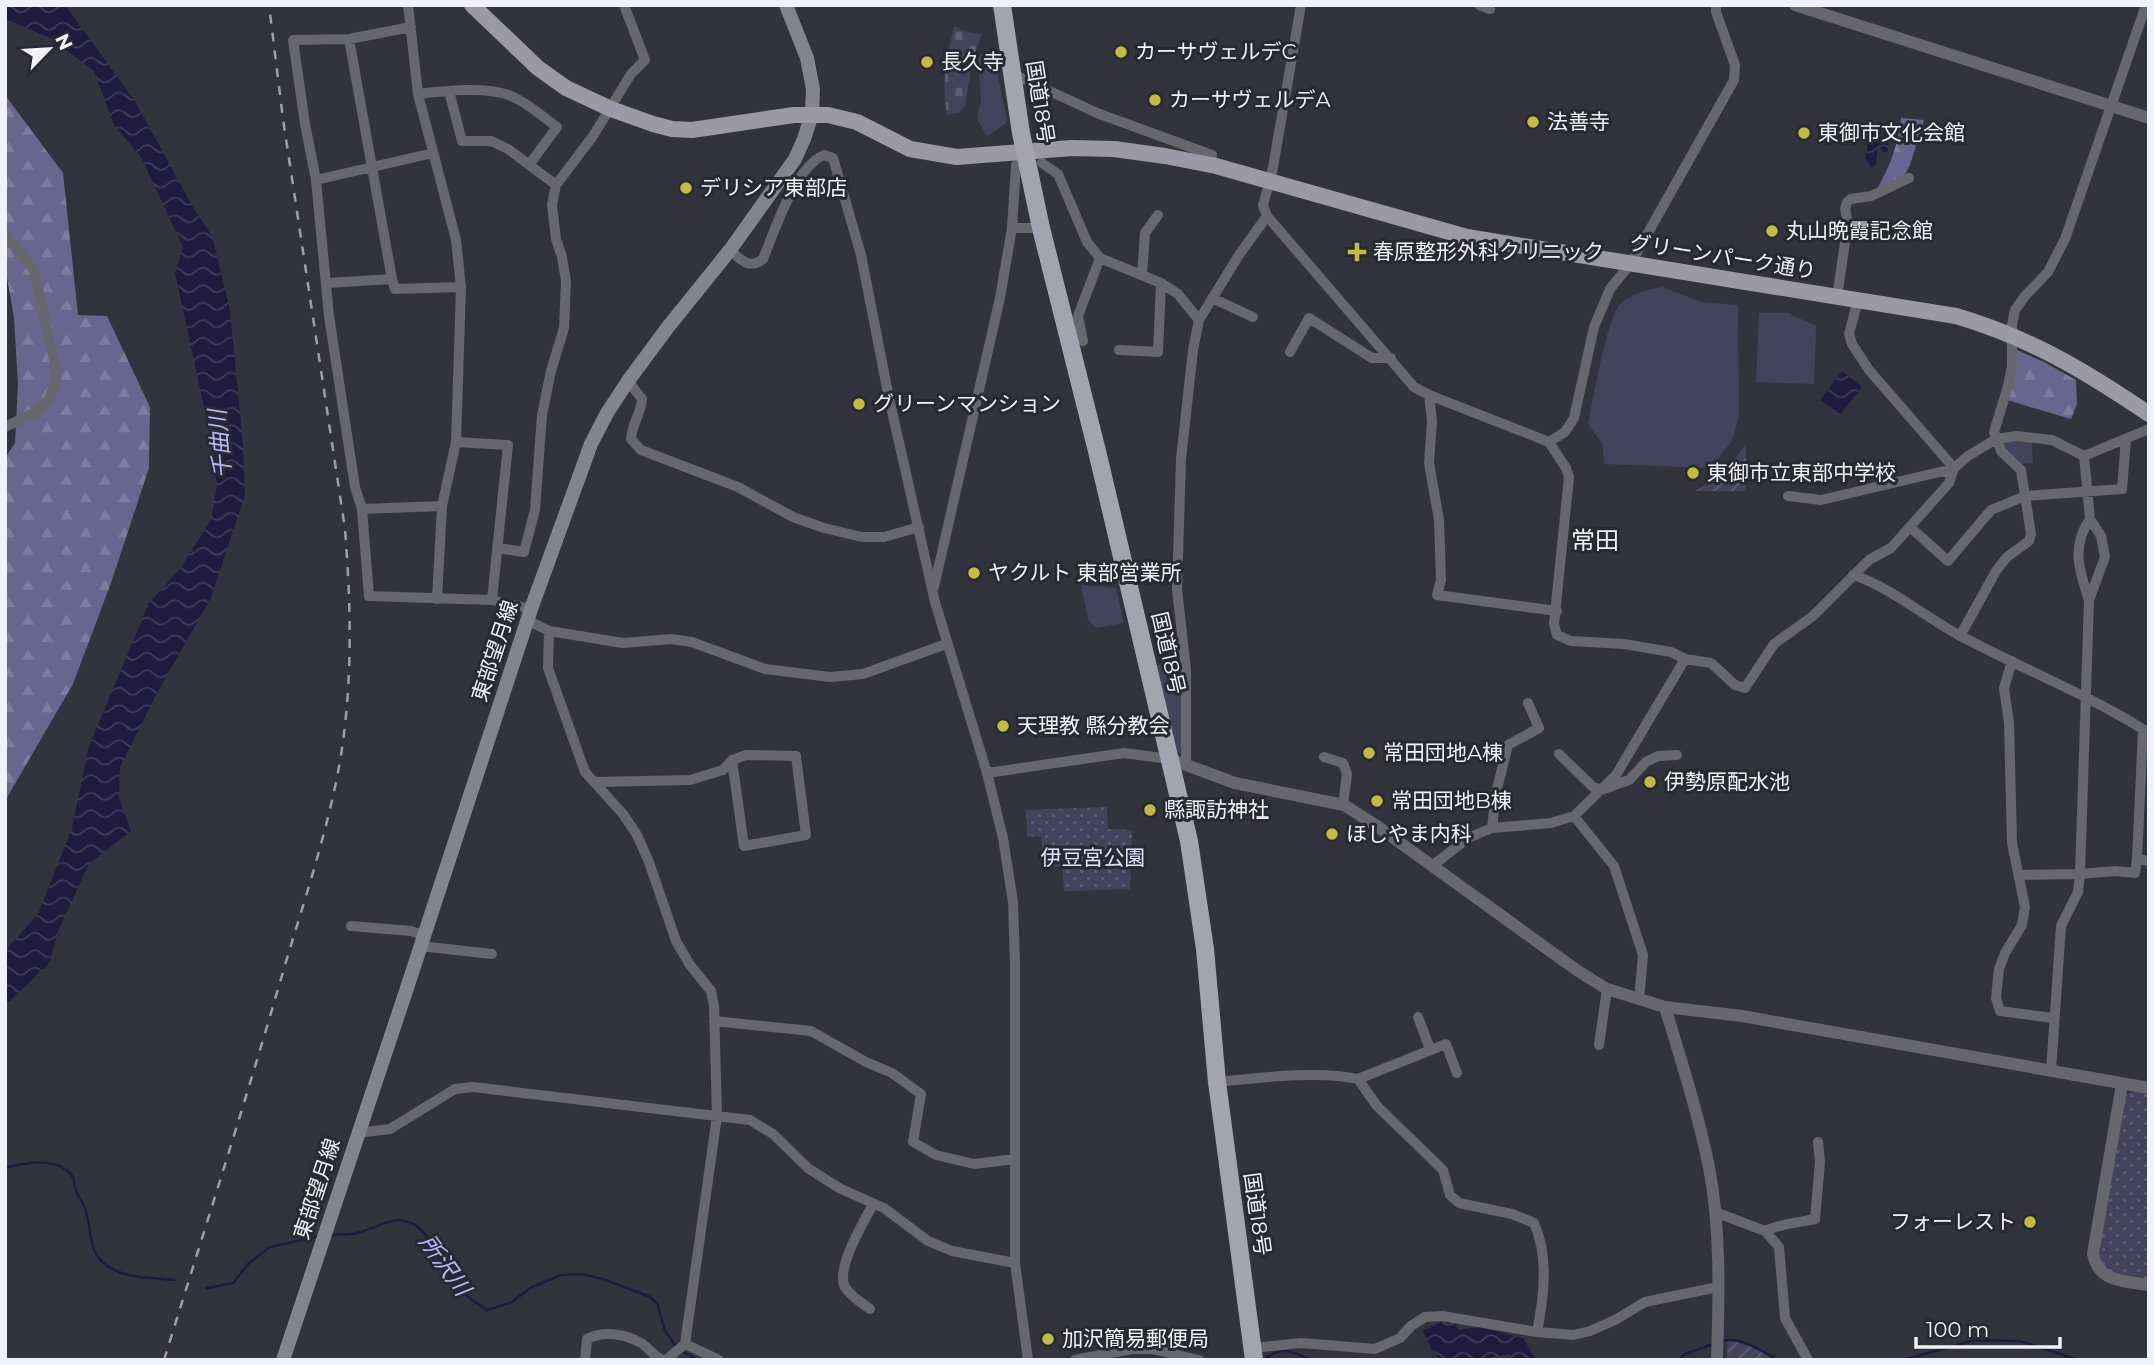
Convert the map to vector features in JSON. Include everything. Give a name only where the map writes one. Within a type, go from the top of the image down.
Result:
[{"type":"highway","name":"国道18号","points":[[1002,5],[1013,74],[1021,158],[1178,762],[1203,936],[1217,1082],[1253,1354]]},
{"type":"main road","name":"グリーンパーク通り","points":[[472,5],[549,76],[577,94],[653,124],[681,130],[812,114],[850,120],[900,145],[932,154],[957,157],[1021,158],[1102,148],[1165,156],[1467,237],[1956,316],[2013,335],[2075,366],[2149,414]]},
{"type":"main road","name":"東部望月線","points":[[283,1360],[529,614],[591,444],[628,381],[730,250],[795,159],[812,114],[813,89],[807,58],[786,5]]},
{"type":"street","points":[[408,5],[418,94],[456,240],[461,287],[456,442],[442,506],[437,599]]},
{"type":"street","points":[[497,548],[524,552],[535,510],[542,415],[564,328],[566,281],[556,239],[552,205],[556,185],[611,109],[631,74],[645,60],[624,5]]},
{"type":"street","points":[[1301,5],[1263,205],[1267,216],[1414,387],[1549,442],[1569,477],[1554,624],[1557,635],[1571,641],[1624,644],[1671,652],[1685,659],[1712,663],[1735,685],[1745,688],[1774,644],[1813,617],[1869,560],[1891,548],[1949,484],[1953,471],[1968,456],[1996,439],[2016,436],[2052,440],[2084,456],[2149,429]]},
{"type":"street","points":[[1479,5],[1490,9]]},
{"type":"street","points":[[1549,442],[1565,432],[1574,418],[1594,327],[1610,289],[1631,263],[1734,79],[1735,65],[1716,12],[1716,5]]},
{"type":"street","points":[[1795,5],[2149,118]]},
{"type":"street","points":[[1960,636],[1996,571],[2007,557],[2029,541],[2031,534],[2021,470],[2001,451],[1994,432],[2012,366],[2014,316],[2019,303],[2048,272],[2065,239],[2146,5]]},
{"type":"street","points":[[411,27],[349,39],[293,40],[316,180],[328,283],[329,316],[355,487],[362,509],[369,596],[492,600],[529,614],[549,631],[623,643],[671,639],[692,642],[765,669],[830,677],[863,674],[946,644]]},
{"type":"street","points":[[349,39],[391,279],[396,289],[461,287]]},
{"type":"street","points":[[1013,74],[1097,113],[1212,155],[1209,166]]},
{"type":"street","points":[[418,94],[449,91],[510,96],[557,127],[529,165]]},
{"type":"street","points":[[449,91],[462,141],[491,141],[508,149],[556,185]]},
{"type":"street","points":[[1165,156],[1169,139]]},
{"type":"street","points":[[316,180],[433,153]]},
{"type":"street","points":[[730,250],[749,264],[760,262],[791,193],[812,162],[827,154],[833,158],[861,255],[889,398],[946,644],[987,773],[1003,838],[1013,902],[1015,1263],[1028,1360]]},
{"type":"street","points":[[933,590],[984,371],[1012,228],[1021,158]]},
{"type":"street","points":[[1042,163],[1058,174],[1087,242],[1100,258],[1161,283],[1178,295],[1199,320]]},
{"type":"street","points":[[1837,297],[1848,222],[1844,209],[1847,202],[1871,196],[1909,178]]},
{"type":"street","points":[[1142,275],[1144,233],[1158,215]]},
{"type":"street","points":[[1178,762],[1186,670],[1177,589],[1179,500],[1189,386],[1199,320],[1238,255],[1267,216]]},
{"type":"street","points":[[1012,228],[1041,228]]},
{"type":"street","points":[[5,235],[34,270],[55,365],[56,382],[49,399],[36,412],[5,427]]},
{"type":"street","points":[[1083,341],[1078,316],[1100,258]]},
{"type":"street","points":[[328,283],[391,279]]},
{"type":"street","points":[[1119,350],[1158,352],[1161,283]]},
{"type":"street","points":[[1212,298],[1253,317]]},
{"type":"street","points":[[1858,300],[1849,334],[1852,344],[1869,370],[1953,471]]},
{"type":"street","points":[[1290,352],[1309,318],[1372,358],[1391,358]]},
{"type":"street","points":[[628,381],[642,398],[641,412],[632,425],[631,439],[641,450],[738,487],[793,517],[824,528],[862,537],[884,537],[919,527]]},
{"type":"street","points":[[1429,395],[1432,421],[1429,463],[1439,520],[1441,580],[1437,595],[1557,611]]},
{"type":"street","points":[[1910,527],[1948,561],[1991,510],[2025,496],[2122,489],[2126,439]]},
{"type":"street","points":[[456,442],[508,445],[492,600]]},
{"type":"street","points":[[2084,456],[2090,519],[2101,536],[2105,557],[2089,600]]},
{"type":"street","points":[[1788,496],[1821,500],[1953,471]]},
{"type":"street","points":[[362,509],[442,506]]},
{"type":"street","points":[[2051,1071],[2062,926],[2078,892],[2080,874],[2089,600],[2077,555],[2081,531],[2090,519]]},
{"type":"street","points":[[1853,575],[1870,580],[1919,613],[1960,636],[2085,695],[2146,731],[2135,873],[2115,871],[2019,875]]},
{"type":"street","points":[[549,631],[548,668],[585,772],[623,814],[637,835],[676,941],[690,965],[711,991],[714,1021],[717,1116],[685,1344],[668,1358],[657,1358],[643,1344],[621,1335],[606,1334],[587,1339],[585,1360]]},
{"type":"street","points":[[1432,866],[1468,838],[1492,828],[1551,823],[1574,816],[1616,775],[1685,659]]},
{"type":"street","points":[[2012,661],[2004,688],[2009,723],[2012,843],[2025,907],[2022,925],[1999,969],[1996,998],[2000,1011],[2053,1018]]},
{"type":"street","points":[[1492,828],[1496,793],[1508,745],[1539,728],[1528,702]]},
{"type":"street","points":[[987,773],[1124,752],[1178,762],[1248,786],[1343,805],[1377,826],[1577,971],[1606,989],[1665,1007],[1742,1016],[2149,1088]]},
{"type":"street","points":[[1559,754],[1593,787],[1601,790],[1629,780],[1646,762],[1658,756],[1677,755]]},
{"type":"street","points":[[596,782],[690,780],[723,770],[732,760],[746,755],[796,756],[806,835],[744,846],[732,760]]},
{"type":"street","points":[[1324,757],[1343,763],[1347,774],[1343,805]]},
{"type":"street","points":[[1574,816],[1615,866],[1643,955],[1639,1000]]},
{"type":"street","points":[[2137,859],[2149,861]]},
{"type":"street","points":[[351,926],[411,932],[421,941],[492,954]]},
{"type":"street","points":[[1598,1045],[1606,989]]},
{"type":"street","points":[[1665,1007],[1701,1132],[1715,1212],[1717,1354]]},
{"type":"street","points":[[1418,1017],[1430,1049]]},
{"type":"street","points":[[714,1021],[811,1031],[866,1062],[892,1073],[921,1094],[913,1142],[936,1155],[974,1164],[1016,1159]]},
{"type":"street","points":[[1217,1082],[1343,1075],[1358,1079],[1446,1044],[1457,1073]]},
{"type":"street","points":[[1358,1079],[1377,1106],[1443,1170],[1450,1195],[1459,1203],[1512,1214],[1534,1223],[1540,1236],[1543,1259],[1543,1302],[1537,1332]]},
{"type":"street","points":[[2122,1084],[2093,1254],[2095,1263],[2104,1276],[2111,1280],[2149,1285]]},
{"type":"street","points":[[358,1133],[390,1129],[455,1089],[473,1087],[750,1120],[773,1133],[809,1170],[884,1208],[928,1241],[952,1251],[1015,1263]]},
{"type":"street","points":[[1765,1231],[1815,1219],[1820,1162],[1818,1142]]},
{"type":"street","points":[[870,1309],[847,1290],[842,1281],[853,1245],[873,1204]]},
{"type":"street","points":[[1715,1212],[1765,1231],[1779,1247],[1785,1318],[1808,1360]]},
{"type":"street","points":[[1253,1354],[1301,1343],[1375,1349],[1400,1338],[1411,1325],[1425,1317],[1442,1316],[1537,1332],[1574,1335],[1590,1331],[1645,1302],[1718,1287]]},
{"type":"street","points":[[685,1344],[719,1360]]},
{"type":"street","points":[[1075,1360],[1132,1349],[1152,1349],[1199,1360]]},
{"type":"green space","points":[[955,26],[967,32],[982,34],[973,58],[965,106],[959,113],[947,115],[945,70]]},
{"type":"green space","points":[[984,51],[995,57],[1007,122],[987,137],[977,118],[981,100],[978,58]]},
{"type":"green space","points":[[5,95],[63,173],[78,315],[107,316],[150,407],[149,468],[111,583],[73,684],[5,801],[5,458],[15,443],[18,384],[14,318],[5,266]]},
{"type":"green space","points":[[1901,118],[1924,120],[1910,165],[1903,178],[1876,191],[1893,156]]},
{"type":"green space","points":[[1662,287],[1701,302],[1738,305],[1739,417],[1732,441],[1710,468],[1604,464],[1603,445],[1588,424],[1606,341],[1616,311],[1621,303],[1630,297]]},
{"type":"green space","points":[[1759,313],[1788,313],[1816,326],[1814,384],[1756,382]]},
{"type":"green space","points":[[2017,350],[2076,380],[2077,404],[2071,419],[2007,400]]},
{"type":"green space","points":[[2032,441],[2033,463],[2021,464],[2003,449],[2004,442]]},
{"type":"green space","points":[[1746,444],[1746,491],[1695,491],[1723,471]]},
{"type":"green space","points":[[1081,585],[1116,588],[1124,623],[1095,628],[1088,619]]},
{"type":"green space","points":[[1155,665],[1182,665],[1182,755],[1177,751]]},
{"type":"green space","name":"伊豆宮公園","points":[[1107,807],[1108,829],[1132,830],[1130,889],[1064,891],[1062,866],[1045,868],[1041,837],[1027,836],[1026,810]]},
{"type":"green space","points":[[2134,1091],[2149,1093],[2149,1280],[2119,1276],[2107,1271],[2097,1254],[2125,1095]]},
{"type":"green space","points":[[1727,1340],[1749,1345],[1778,1360],[1727,1360]]},
{"type":"water","name":"千曲川","points":[[5,5],[65,5],[135,101],[193,207],[212,236],[230,310],[245,495],[211,598],[157,693],[120,767],[119,798],[131,831],[89,864],[58,931],[50,962],[5,1006],[5,951],[38,914],[72,828],[89,746],[149,603],[180,569],[211,520],[217,486],[210,435],[175,273],[183,247],[141,157],[114,125],[94,71],[50,38],[11,21],[5,21]]},
{"type":"water","points":[[1885,132],[1888,133],[1888,150],[1884,153],[1878,147],[1876,164],[1871,167],[1865,158],[1868,141],[1879,134],[1881,140]]},
{"type":"water","points":[[1842,371],[1862,387],[1840,415],[1820,400]]},
{"type":"water","points":[[1445,1320],[1455,1324],[1459,1330],[1479,1327],[1523,1338],[1536,1360],[1514,1360],[1509,1354],[1479,1360],[1440,1360],[1431,1349],[1423,1331]]},
{"type":"waterway","name":"所沢川","points":[[5,1168],[50,1163],[66,1170],[73,1178],[84,1206],[95,1253],[100,1259],[122,1273],[174,1280]]},
{"type":"waterway","name":"所沢川","points":[[330,1235],[357,1233],[395,1220],[409,1222],[424,1232],[455,1285],[487,1310],[512,1302],[530,1288],[561,1275],[581,1274],[603,1279],[650,1297],[657,1303],[665,1331],[677,1348]]},
{"type":"waterway","name":"所沢川","points":[[207,1288],[233,1283],[249,1263],[270,1247],[320,1236]]},
{"type":"waterway","name":"所沢川","points":[[1903,1360],[1975,1340],[2020,1341],[2078,1360]]},
{"type":"waterway","name":"所沢川","points":[[1723,1341],[1744,1343],[1778,1360]]},
{"type":"waterway","name":"所沢川","points":[[1679,1360],[1685,1354],[1713,1344]]},
{"type":"waterway","name":"所沢川","points":[[1263,1360],[1281,1351],[1311,1360]]},
{"type":"waterway","name":"所沢川","points":[[683,1352],[698,1360]]},
{"type":"railway","points":[[164,1360],[316,864],[335,787],[347,703],[349,587],[345,529],[283,119],[269,5]]},
{"type":"place","name":"カーサヴェルデC","points":[[1121,52]]},
{"type":"place","name":"長久寺","points":[[927,62]]},
{"type":"place","name":"カーサヴェルデA","points":[[1155,100]]},
{"type":"place","name":"法善寺","points":[[1533,122]]},
{"type":"place","name":"東御市文化会館","points":[[1804,133]]},
{"type":"place","name":"デリシア東部店","points":[[686,188]]},
{"type":"place","name":"丸山晩霞記念館","points":[[1772,231]]},
{"type":"place","name":"春原整形外科クリニック","points":[[1357,252]]},
{"type":"place","name":"グリーンマンション","points":[[859,404]]},
{"type":"place","name":"東御市立東部中学校","points":[[1693,473]]},
{"type":"place","name":"ヤクルト 東部営業所","points":[[974,573]]},
{"type":"place","name":"天理教 縣分教会","points":[[1003,726]]},
{"type":"place","name":"常田団地A棟","points":[[1369,753]]},
{"type":"place","name":"伊勢原配水池","points":[[1650,782]]},
{"type":"place","name":"常田団地B棟","points":[[1377,801]]},
{"type":"place","name":"縣諏訪神社","points":[[1150,810]]},
{"type":"place","name":"ほしやま内科","points":[[1332,834]]},
{"type":"place","name":"フォーレスト","points":[[2030,1222]]},
{"type":"place","name":"加沢簡易郵便局","points":[[1048,1339]]},
{"type":"district","name":"常田","points":[[1595,541]]}]
